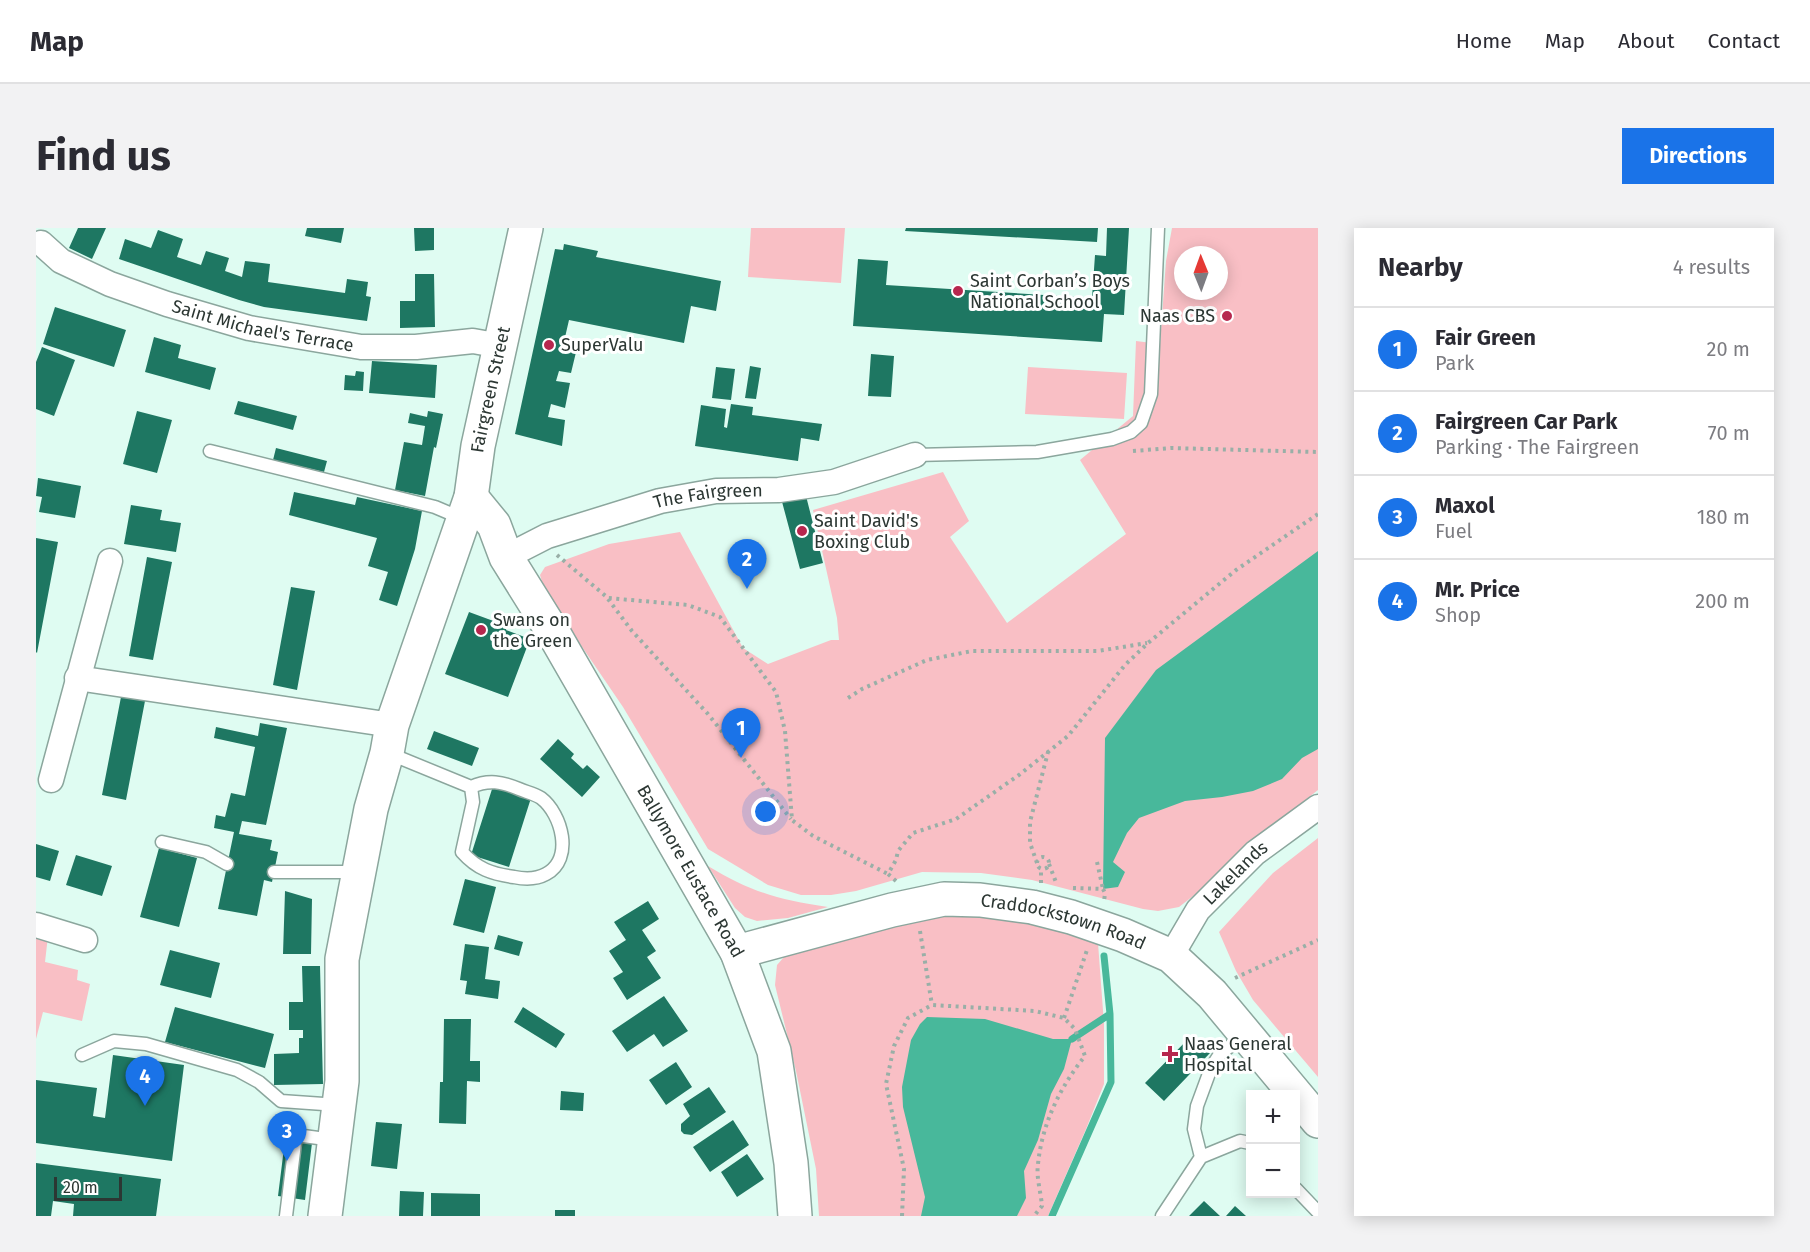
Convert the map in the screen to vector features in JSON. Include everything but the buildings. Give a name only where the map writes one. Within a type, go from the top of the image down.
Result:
[{"type":"main road","name":"Fairgreen Street","points":[[325,1216],[342,1081],[342,959],[358,872],[371,809],[390,739],[467,508],[478,446],[526,228]]},
{"type":"main road","name":"Ballymore Eustace Road","points":[[467,508],[494,525],[506,557],[554,634],[737,951],[774,1051],[791,1163],[795,1216]]},
{"type":"main road","points":[[453,551],[470,555],[506,557]]},
{"type":"main road","name":"Craddockstown Road","points":[[737,951],[892,910],[944,899],[980,900],[1100,912],[1171,956],[1212,994],[1318,1121]]},
{"type":"street","name":"Saint Michael's Terrace","points":[[42,240],[61,261],[110,284],[167,304],[249,328],[361,347],[416,347],[473,341],[501,346]]},
{"type":"street","name":"The Fairgreen","points":[[506,557],[547,536],[660,501],[716,492],[779,490],[834,482],[915,455]]},
{"type":"street","points":[[51,780],[110,561]]},
{"type":"street","points":[[77,678],[390,739]]},
{"type":"street","name":"Lakelands","points":[[1171,956],[1198,910],[1255,853],[1318,807]]},
{"type":"street","points":[[36,925],[85,940]]},
{"type":"lane","points":[[915,455],[1037,452],[1112,439],[1136,428],[1144,416],[1151,394],[1158,228]]},
{"type":"lane","points":[[210,451],[435,507],[467,508]]},
{"type":"lane","points":[[390,739],[471,787]]},
{"type":"lane","points":[[482,782],[500,782],[540,798],[550,809],[560,828],[562,850],[558,862],[546,874],[525,879],[498,875],[473,865],[462,852],[473,802],[471,787],[482,782]]},
{"type":"lane","points":[[162,842],[206,852],[227,864]]},
{"type":"lane","points":[[274,872],[358,872]]},
{"type":"lane","points":[[1201,1157],[1194,1129],[1197,1106],[1211,1068],[1220,1054],[1245,1034]]},
{"type":"lane","points":[[82,1055],[114,1041],[146,1044],[237,1070],[259,1082],[280,1101],[339,1106]]},
{"type":"lane","points":[[286,1216],[296,1135],[335,1140]]},
{"type":"lane","points":[[1162,1216],[1201,1157],[1240,1141],[1246,1142]]},
{"type":"lane","points":[[1300,1193],[1318,1212]]},
{"type":"path","points":[[1128,451],[1171,448],[1318,452]]},
{"type":"path","points":[[888,874],[896,860],[898,850],[913,833],[956,819],[1019,775],[1068,736],[1125,665],[1148,643],[1236,570],[1318,514]]},
{"type":"path","points":[[547,536],[559,557],[608,598],[632,631],[708,714],[792,820],[813,836],[888,874],[898,883]]},
{"type":"path","points":[[608,598],[688,605],[720,617],[776,692],[785,731],[792,820]]},
{"type":"path","points":[[848,698],[862,689],[927,660],[972,651],[1098,651],[1148,643]]},
{"type":"path","points":[[1048,752],[1030,822],[1030,843],[1039,867],[1044,869],[1049,864]]},
{"type":"path","points":[[1037,863],[1040,857],[1045,857],[1056,885],[1063,886]]},
{"type":"path","points":[[1064,1018],[1100,912],[1103,889],[1097,862]]},
{"type":"path","points":[[1071,887],[1103,889]]},
{"type":"path","points":[[919,925],[932,1005]]},
{"type":"path","points":[[1212,994],[1228,981],[1318,940]]},
{"type":"path","points":[[902,1216],[904,1169],[886,1084],[894,1046],[908,1018],[932,1005],[1035,1011],[1064,1018],[1075,1029],[1082,1044],[1084,1056],[1056,1098],[1044,1135],[1037,1165],[1042,1206],[1034,1216]]},
{"type":"shaded area","points":[[751,228],[845,228],[841,283],[748,277]]},
{"type":"shaded area","points":[[1172,228],[1318,228],[1318,790],[1250,844],[1211,882],[1179,907],[1158,911],[1032,880],[981,873],[922,872],[856,891],[831,895],[801,895],[768,885],[708,849],[623,707],[546,594],[540,575],[545,567],[609,544],[680,532],[743,648],[768,664],[831,640],[839,640],[837,618],[813,510],[943,472],[969,521],[950,537],[1007,623],[1126,534],[1080,460],[1133,416],[1136,341],[1160,344],[1166,261]]},
{"type":"shaded area","points":[[1028,367],[1127,373],[1124,419],[1025,414]]},
{"type":"shaded area","points":[[1318,551],[1318,749],[1302,758],[1282,779],[1253,791],[1185,801],[1139,818],[1127,833],[1113,862],[1125,872],[1118,887],[1103,889],[1105,738],[1156,670]]},
{"type":"shaded area","points":[[1318,838],[1318,1077],[1253,1000],[1236,971],[1219,932],[1273,873]]},
{"type":"shaded area","points":[[708,866],[766,894],[828,907],[788,918],[757,921],[745,917],[735,908]]},
{"type":"shaded area","points":[[944,908],[1030,917],[1098,943],[1104,1024],[1104,1084],[1086,1129],[1048,1216],[819,1216],[816,1169],[775,985],[777,965],[792,948]]},
{"type":"shaded area","points":[[36,933],[48,936],[45,962],[78,970],[77,980],[90,984],[82,1021],[43,1012],[36,1039]]},
{"type":"shaded area","points":[[927,1017],[985,1019],[1053,1039],[1072,1039],[1064,1069],[1051,1094],[1038,1140],[1024,1171],[1026,1198],[1017,1216],[921,1216],[925,1197],[903,1107],[902,1087],[911,1040]]},
{"type":"waterway","points":[[1072,1039],[1110,1014],[1104,956]]},
{"type":"waterway","points":[[1052,1216],[1111,1082],[1110,1014]]},
{"type":"place","name":"Saint Corban’s Boys National School","points":[[958,291]]},
{"type":"place","name":"Naas CBS","points":[[1227,316]]},
{"type":"place","name":"SuperValu","points":[[549,345]]},
{"type":"place","name":"Saint David's Boxing Club","points":[[802,531]]},
{"type":"place","name":"Fairgreen Car Park","points":[[747,589]]},
{"type":"place","name":"Swans on the Green","points":[[481,630]]},
{"type":"place","name":"Fair Green","points":[[741,758]]},
{"type":"place","name":"Naas General Hospital","points":[[1170,1054]]},
{"type":"place","name":"Mr. Price","points":[[145,1106]]},
{"type":"place","name":"Maxol","points":[[287,1161]]}]
